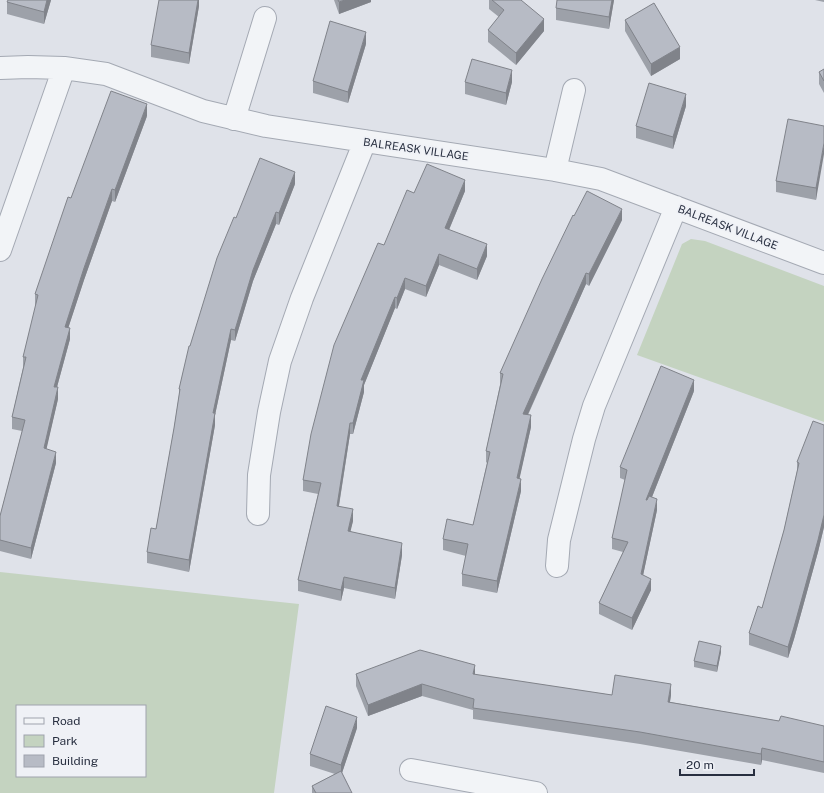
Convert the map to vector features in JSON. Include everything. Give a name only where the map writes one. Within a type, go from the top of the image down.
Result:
[{"type":"street","points":[[234,119],[265,18]]},
{"type":"street","name":"BALREASK VILLAGE","points":[[0,68],[64,68],[106,74],[203,111],[266,126],[555,170],[601,179],[824,263]]},
{"type":"street","points":[[0,250],[64,68]]},
{"type":"street","points":[[555,170],[574,90]]},
{"type":"street","points":[[258,514],[259,475],[269,412],[280,361],[302,298],[365,141]]},
{"type":"street","points":[[557,566],[559,540],[584,439],[594,406],[676,207]]},
{"type":"street","points":[[411,770],[536,793]]},
{"type":"green space","points":[[691,239],[705,241],[824,286],[824,422],[637,355],[682,244]]},
{"type":"green space","points":[[0,572],[299,604],[274,793],[0,793]]},
{"type":"building","points":[[8,0],[47,0],[44,12],[7,2]]},
{"type":"building","points":[[159,0],[198,0],[189,53],[151,45]]},
{"type":"building","points":[[492,0],[521,0],[544,19],[516,53],[488,30],[504,10]]},
{"type":"building","points":[[557,0],[612,0],[609,17],[556,8]]},
{"type":"building","points":[[654,3],[680,47],[651,64],[625,20]]},
{"type":"building","points":[[330,21],[366,32],[348,92],[313,81]]},
{"type":"building","points":[[472,59],[512,70],[506,93],[465,82]]},
{"type":"building","points":[[824,69],[824,81],[819,72]]},
{"type":"building","points":[[649,83],[686,94],[673,137],[636,126]]},
{"type":"building","points":[[111,91],[147,104],[115,190],[112,189],[65,327],[70,328],[54,387],[58,387],[44,448],[56,452],[31,548],[0,540],[0,516],[25,420],[12,417],[26,357],[23,357],[38,295],[35,294],[68,197],[71,198]]},
{"type":"building","points":[[788,119],[824,126],[824,143],[816,188],[776,181]]},
{"type":"building","points":[[260,158],[295,172],[279,213],[276,212],[253,270],[235,330],[231,329],[213,413],[215,413],[189,560],[147,552],[151,528],[156,529],[174,428],[179,389],[189,346],[217,258],[234,217],[236,218]]},
{"type":"building","points":[[427,164],[465,180],[445,228],[487,244],[477,269],[439,254],[426,286],[405,278],[397,298],[395,297],[361,380],[364,380],[353,423],[350,423],[337,506],[353,509],[348,531],[402,543],[395,588],[344,577],[341,590],[298,580],[321,483],[303,480],[311,434],[334,345],[378,243],[384,245],[407,190],[414,193]]},
{"type":"building","points":[[587,191],[622,209],[589,274],[586,273],[523,414],[531,415],[517,478],[521,479],[497,581],[462,574],[468,544],[443,539],[447,519],[473,525],[490,452],[486,451],[503,374],[500,373],[542,279],[573,215],[574,216]]},
{"type":"building","points":[[661,366],[694,380],[646,500],[649,496],[657,499],[641,574],[651,579],[632,618],[599,603],[628,542],[612,538],[627,470],[620,467]]},
{"type":"building","points":[[813,421],[824,425],[824,515],[788,647],[749,633],[758,606],[762,608],[784,530],[799,463],[797,462]]},
{"type":"building","points":[[699,641],[721,646],[717,666],[694,661]]},
{"type":"building","points":[[420,650],[475,665],[473,674],[612,695],[615,675],[671,684],[668,702],[779,721],[781,716],[824,726],[824,762],[762,748],[761,754],[640,732],[473,708],[474,699],[422,684],[368,705],[356,674]]},
{"type":"building","points":[[326,706],[357,717],[341,765],[310,754]]},
{"type":"building","points":[[341,771],[352,793],[316,793],[312,786]]}]
